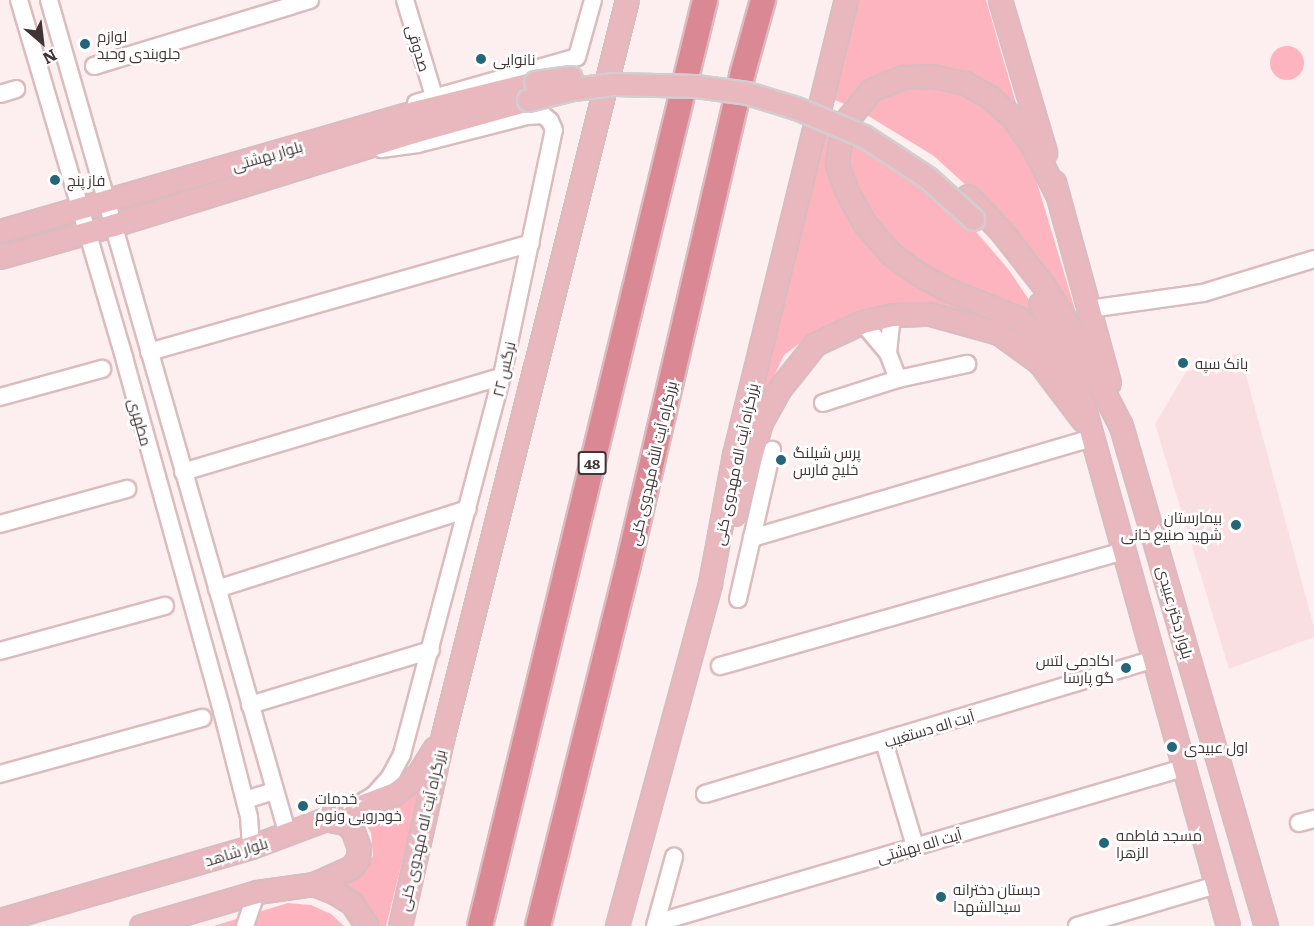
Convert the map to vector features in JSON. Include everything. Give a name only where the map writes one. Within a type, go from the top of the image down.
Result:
[{"type":"highway","name":"48","points":[[480,926],[705,0]]},
{"type":"highway","name":"بزرگراه آیت الله مهدوی کنی","points":[[538,926],[628,565],[743,72],[763,0]]},
{"type":"main road","name":"بزرگراه آیت اله مهدوی کنی","points":[[400,926],[443,735],[627,0]]},
{"type":"main road","name":"بزرگراه آیت اله مهدوی کنی","points":[[617,926],[710,583],[734,455],[846,0]]},
{"type":"main road","points":[[1000,0],[1057,194],[1121,426]]},
{"type":"main road","name":"بلوار دکتر عبیدی","points":[[532,91],[615,72],[657,70],[699,73],[750,81],[819,104],[865,124],[932,166],[968,196],[1002,232],[1044,286],[1071,329],[1121,426],[1266,926]]},
{"type":"main road","points":[[1057,194],[1032,145],[1013,118],[990,98],[965,83],[932,76],[903,77],[871,90],[846,121],[841,135],[837,165],[846,190],[864,223],[890,253],[917,273],[946,289],[1018,318],[1045,342],[1079,390]]},
{"type":"main road","points":[[532,91],[614,84],[696,86],[747,93],[814,115],[864,136],[928,178],[973,219],[1004,253],[1053,326],[1079,390],[1152,660],[1228,926]]},
{"type":"main road","name":"بلوار بهشتی","points":[[0,231],[414,112],[532,91]]},
{"type":"main road","name":"بلوار بهشتی","points":[[0,257],[113,225],[532,91]]},
{"type":"main road","points":[[710,583],[741,496],[761,422],[780,388],[815,344],[862,322],[892,315],[930,314],[969,322],[999,333],[1039,362],[1089,432]]},
{"type":"main road","name":"بلوار شاهد","points":[[0,920],[251,847],[395,793],[418,775],[443,735]]},
{"type":"main road","points":[[141,926],[257,892],[314,884],[352,867],[358,858],[359,848],[352,830],[345,823],[325,819]]},
{"type":"main road","points":[[314,884],[336,892],[352,903],[367,926]]},
{"type":"street","name":"مطهری","points":[[19,0],[85,233],[125,361],[245,800],[251,847]]},
{"type":"street","name":"مطهری","points":[[49,0],[288,835]]},
{"type":"street","points":[[94,66],[310,0]]},
{"type":"street","name":"صدوقی","points":[[405,0],[434,96]]},
{"type":"street","points":[[300,146],[434,96],[577,57],[593,0]]},
{"type":"street","name":"نرگس ۲۲","points":[[341,153],[418,144],[527,116],[543,115],[550,120],[554,130],[502,376],[402,754],[390,777],[374,795],[356,807]]},
{"type":"street","points":[[149,352],[531,243]]},
{"type":"street","points":[[1089,309],[1203,293],[1314,259]]},
{"type":"street","points":[[888,353],[892,315]]},
{"type":"street","points":[[862,322],[888,353],[898,380]]},
{"type":"street","points":[[824,403],[898,380],[967,364]]},
{"type":"street","points":[[0,397],[102,369]]},
{"type":"street","points":[[183,472],[502,376]]},
{"type":"street","points":[[752,538],[1089,432]]},
{"type":"street","points":[[738,599],[772,450]]},
{"type":"street","points":[[0,524],[127,489]]},
{"type":"street","points":[[217,589],[468,509]]},
{"type":"street","points":[[720,666],[1123,551]]},
{"type":"street","points":[[0,651],[165,606]]},
{"type":"street","points":[[250,705],[431,650]]},
{"type":"street","name":"آیت اله دستغیب","points":[[705,794],[1152,660]]},
{"type":"street","points":[[0,774],[202,718]]},
{"type":"street","points":[[884,742],[915,846]]},
{"type":"street","name":"آیت اله بهشتی","points":[[656,924],[1183,768]]},
{"type":"street","points":[[245,800],[275,791]]},
{"type":"street","points":[[656,924],[674,857]]},
{"type":"street","points":[[1077,926],[1216,885]]},
{"type":"street","points":[[245,926],[257,892]]},
{"type":"shaded area","points":[[858,0],[986,0],[1018,110],[970,74],[937,66],[910,66],[878,78],[856,91],[845,104],[832,99]]},
{"type":"shaded area","points":[[1287,46],[1299,51],[1304,63],[1299,75],[1287,80],[1275,75],[1270,63],[1275,51]]},
{"type":"shaded area","points":[[921,85],[958,91],[975,98],[1004,119],[1028,153],[1086,346],[1005,221],[934,156],[862,112],[872,101],[904,87]]},
{"type":"shaded area","points":[[826,129],[834,132],[837,195],[856,229],[1009,320],[1051,360],[987,319],[933,306],[823,329],[804,340],[784,355],[754,419]]},
{"type":"shaded area","points":[[850,139],[922,180],[972,227],[1009,270],[1041,318],[1056,348],[985,298],[906,256],[876,224],[849,174],[847,150]]},
{"type":"shaded area","name":"بیمارستان شهید صنیع خانی","points":[[1240,353],[1314,627],[1314,637],[1229,669],[1155,424],[1186,372]]},
{"type":"shaded area","points":[[424,774],[386,926],[373,926],[337,884],[358,876],[373,856],[371,833],[366,824],[353,815]]},
{"type":"shaded area","points":[[288,903],[311,905],[331,914],[344,926],[214,926]]},
{"type":"place","name":"لوازم جلوبندی وحید","points":[[85,44]]},
{"type":"place","name":"نانوایی","points":[[481,59]]},
{"type":"place","name":"فاز پنج","points":[[55,180]]},
{"type":"place","name":"بانک سپه","points":[[1183,363]]},
{"type":"place","name":"پرس شیلنگ خلیج فارس","points":[[781,460]]},
{"type":"place","name":"بیمارستان شهید صنیع خانی","points":[[1236,525]]},
{"type":"place","name":"اکادمی لتس گو پارسا","points":[[1126,668]]},
{"type":"place","name":"اول عبیدی","points":[[1172,747]]},
{"type":"place","name":"خدمات خودرویی ونوم","points":[[303,806]]},
{"type":"place","name":"مسجد فاطمه الزهرا","points":[[1104,843]]},
{"type":"place","name":"دبستان دخترانه سیدالشهدا","points":[[941,897]]}]
